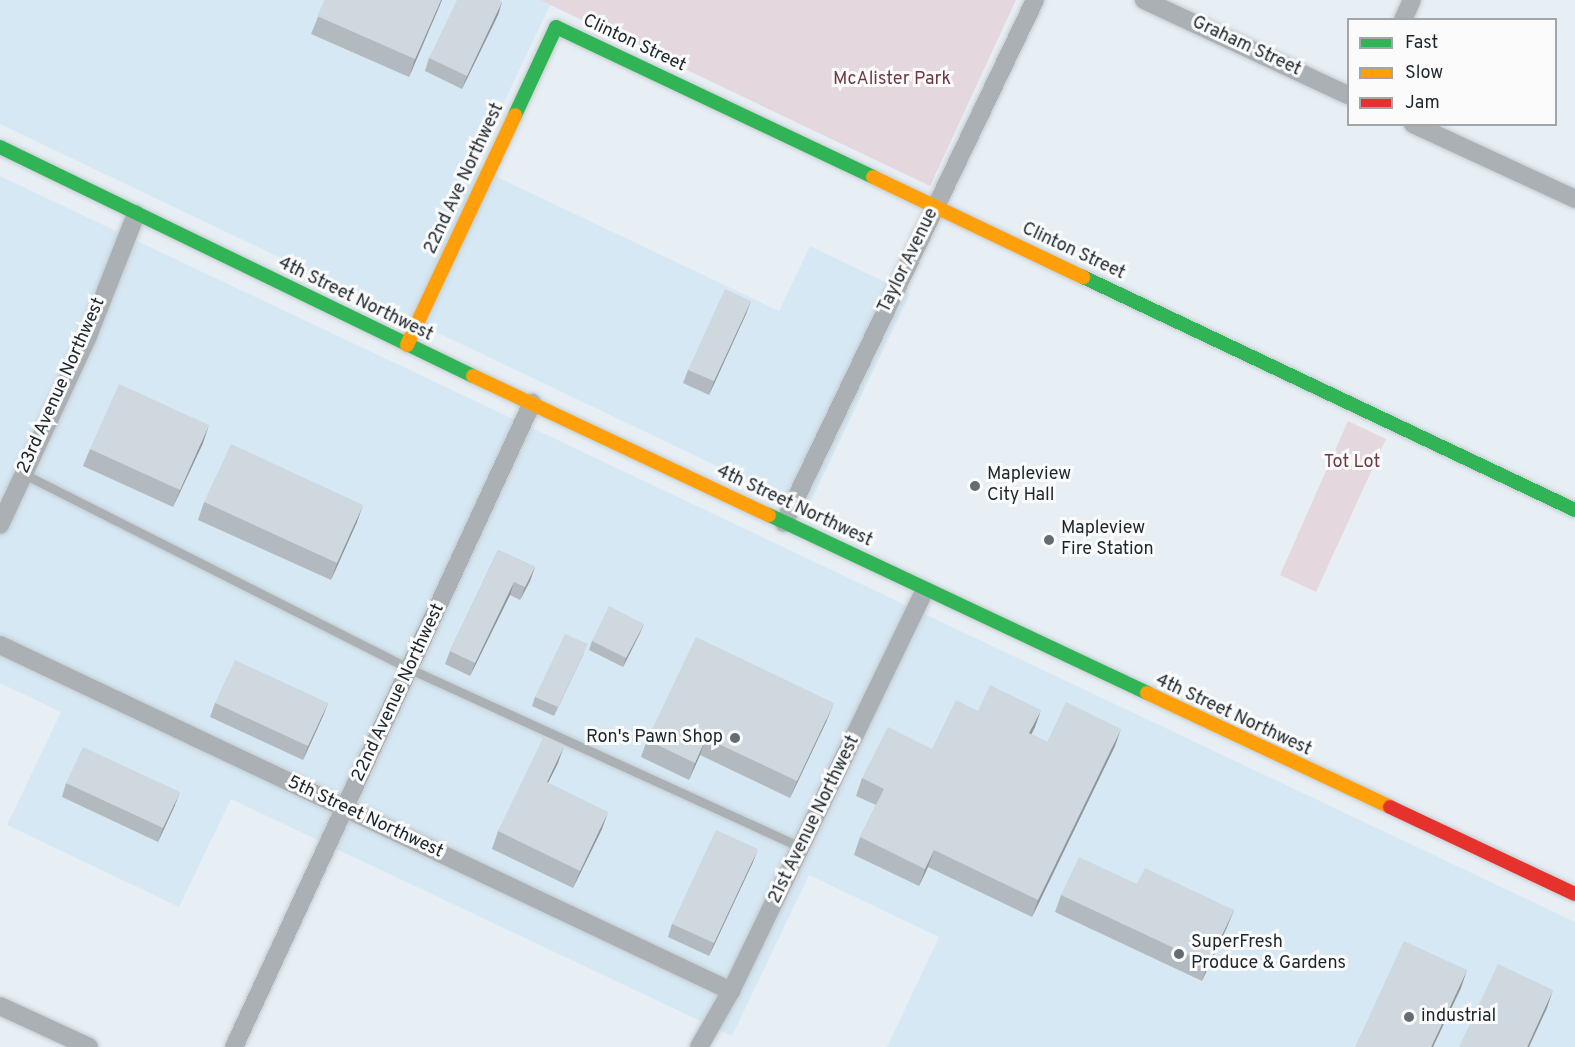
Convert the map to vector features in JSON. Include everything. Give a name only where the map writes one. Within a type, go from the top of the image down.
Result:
[{"type":"street","name":"Taylor Avenue","points":[[784,523],[1035,0]]},
{"type":"street","name":"Graham Street","points":[[1144,0],[1347,95]]},
{"type":"street","points":[[1404,18],[1412,0]]},
{"type":"street","name":"Clinton Street","points":[[556,27],[1575,510]]},
{"type":"street","name":"22nd Ave Northwest","points":[[407,345],[556,27]]},
{"type":"street","points":[[1417,126],[1575,199]]},
{"type":"street","name":"4th Street Northwest","points":[[0,147],[407,345],[1575,894]]},
{"type":"street","name":"23rd Avenue Northwest","points":[[0,525],[88,336],[136,214]]},
{"type":"street","name":"22nd Avenue Northwest","points":[[234,1047],[532,403]]},
{"type":"street","name":"21st Avenue Northwest","points":[[699,1047],[731,992],[925,590]]},
{"type":"street","name":"5th Street Northwest","points":[[0,645],[731,992]]},
{"type":"street","points":[[0,1006],[89,1047]]},
{"type":"lane","points":[[24,474],[410,669],[801,848]]},
{"type":"shaded area","points":[[0,0],[540,0],[550,5],[474,166],[779,311],[810,246],[910,294],[807,509],[0,124]]},
{"type":"shaded area","points":[[0,176],[1575,922],[1575,1047],[887,1047],[939,937],[809,875],[732,1036],[231,799],[179,907],[7,825],[61,712],[0,683]]},
{"type":"green space","name":"McAlister Park","points":[[540,0],[1016,0],[930,186]]},
{"type":"green space","name":"Tot Lot","points":[[1348,421],[1386,439],[1316,592],[1280,575]]},
{"type":"building","points":[[325,0],[441,0],[415,59],[317,16]]},
{"type":"building","points":[[457,0],[499,0],[502,2],[467,76],[429,58]]},
{"type":"building","points":[[725,289],[751,301],[714,381],[688,370]]},
{"type":"building","points":[[119,384],[209,425],[180,490],[90,449]]},
{"type":"building","points":[[231,444],[363,505],[337,563],[204,502]]},
{"type":"building","points":[[498,550],[535,567],[525,587],[514,582],[475,663],[450,651]]},
{"type":"building","points":[[609,606],[644,624],[626,658],[592,641]]},
{"type":"building","points":[[565,634],[588,644],[558,707],[535,697]]},
{"type":"building","name":"Ron's Pawn Shop","points":[[696,637],[834,703],[797,781],[706,738],[695,763],[647,740]]},
{"type":"building","points":[[235,660],[328,703],[308,746],[215,703]]},
{"type":"building","points":[[990,685],[1041,710],[1029,733],[1047,742],[1066,702],[1121,729],[1038,900],[934,850],[925,869],[860,837],[884,789],[862,778],[888,727],[932,749],[956,700],[978,711]]},
{"type":"building","points":[[544,736],[564,746],[547,782],[608,812],[580,871],[498,831]]},
{"type":"building","points":[[83,747],[180,792],[163,828],[66,783]]},
{"type":"building","points":[[716,830],[758,849],[714,943],[672,924]]},
{"type":"building","name":"SuperFresh Produce & Gardens","points":[[1079,857],[1137,884],[1145,868],[1234,910],[1208,964],[1061,895]]},
{"type":"building","name":"industrial","points":[[1404,941],[1467,970],[1431,1047],[1355,1047]]},
{"type":"building","points":[[1498,964],[1553,990],[1527,1047],[1459,1047]]},
{"type":"traffic: fast","points":[[515,115],[556,27],[873,177]]},
{"type":"traffic: fast","points":[[0,147],[473,376]]},
{"type":"traffic: fast","points":[[1083,277],[1575,510]]},
{"type":"traffic: fast","points":[[769,515],[1147,693]]},
{"type":"traffic: slow","points":[[407,345],[515,115]]},
{"type":"traffic: slow","points":[[873,177],[1083,277]]},
{"type":"traffic: slow","points":[[473,376],[769,515]]},
{"type":"traffic: slow","points":[[1147,693],[1390,807]]},
{"type":"traffic: jam","points":[[1390,807],[1575,894]]},
{"type":"place","name":"Mapleview City Hall","points":[[975,486]]},
{"type":"place","name":"Mapleview Fire Station","points":[[1049,540]]},
{"type":"place","name":"Ron's Pawn Shop","points":[[735,738]]},
{"type":"place","name":"SuperFresh Produce & Gardens","points":[[1179,954]]},
{"type":"place","name":"industrial","points":[[1409,1017]]}]
